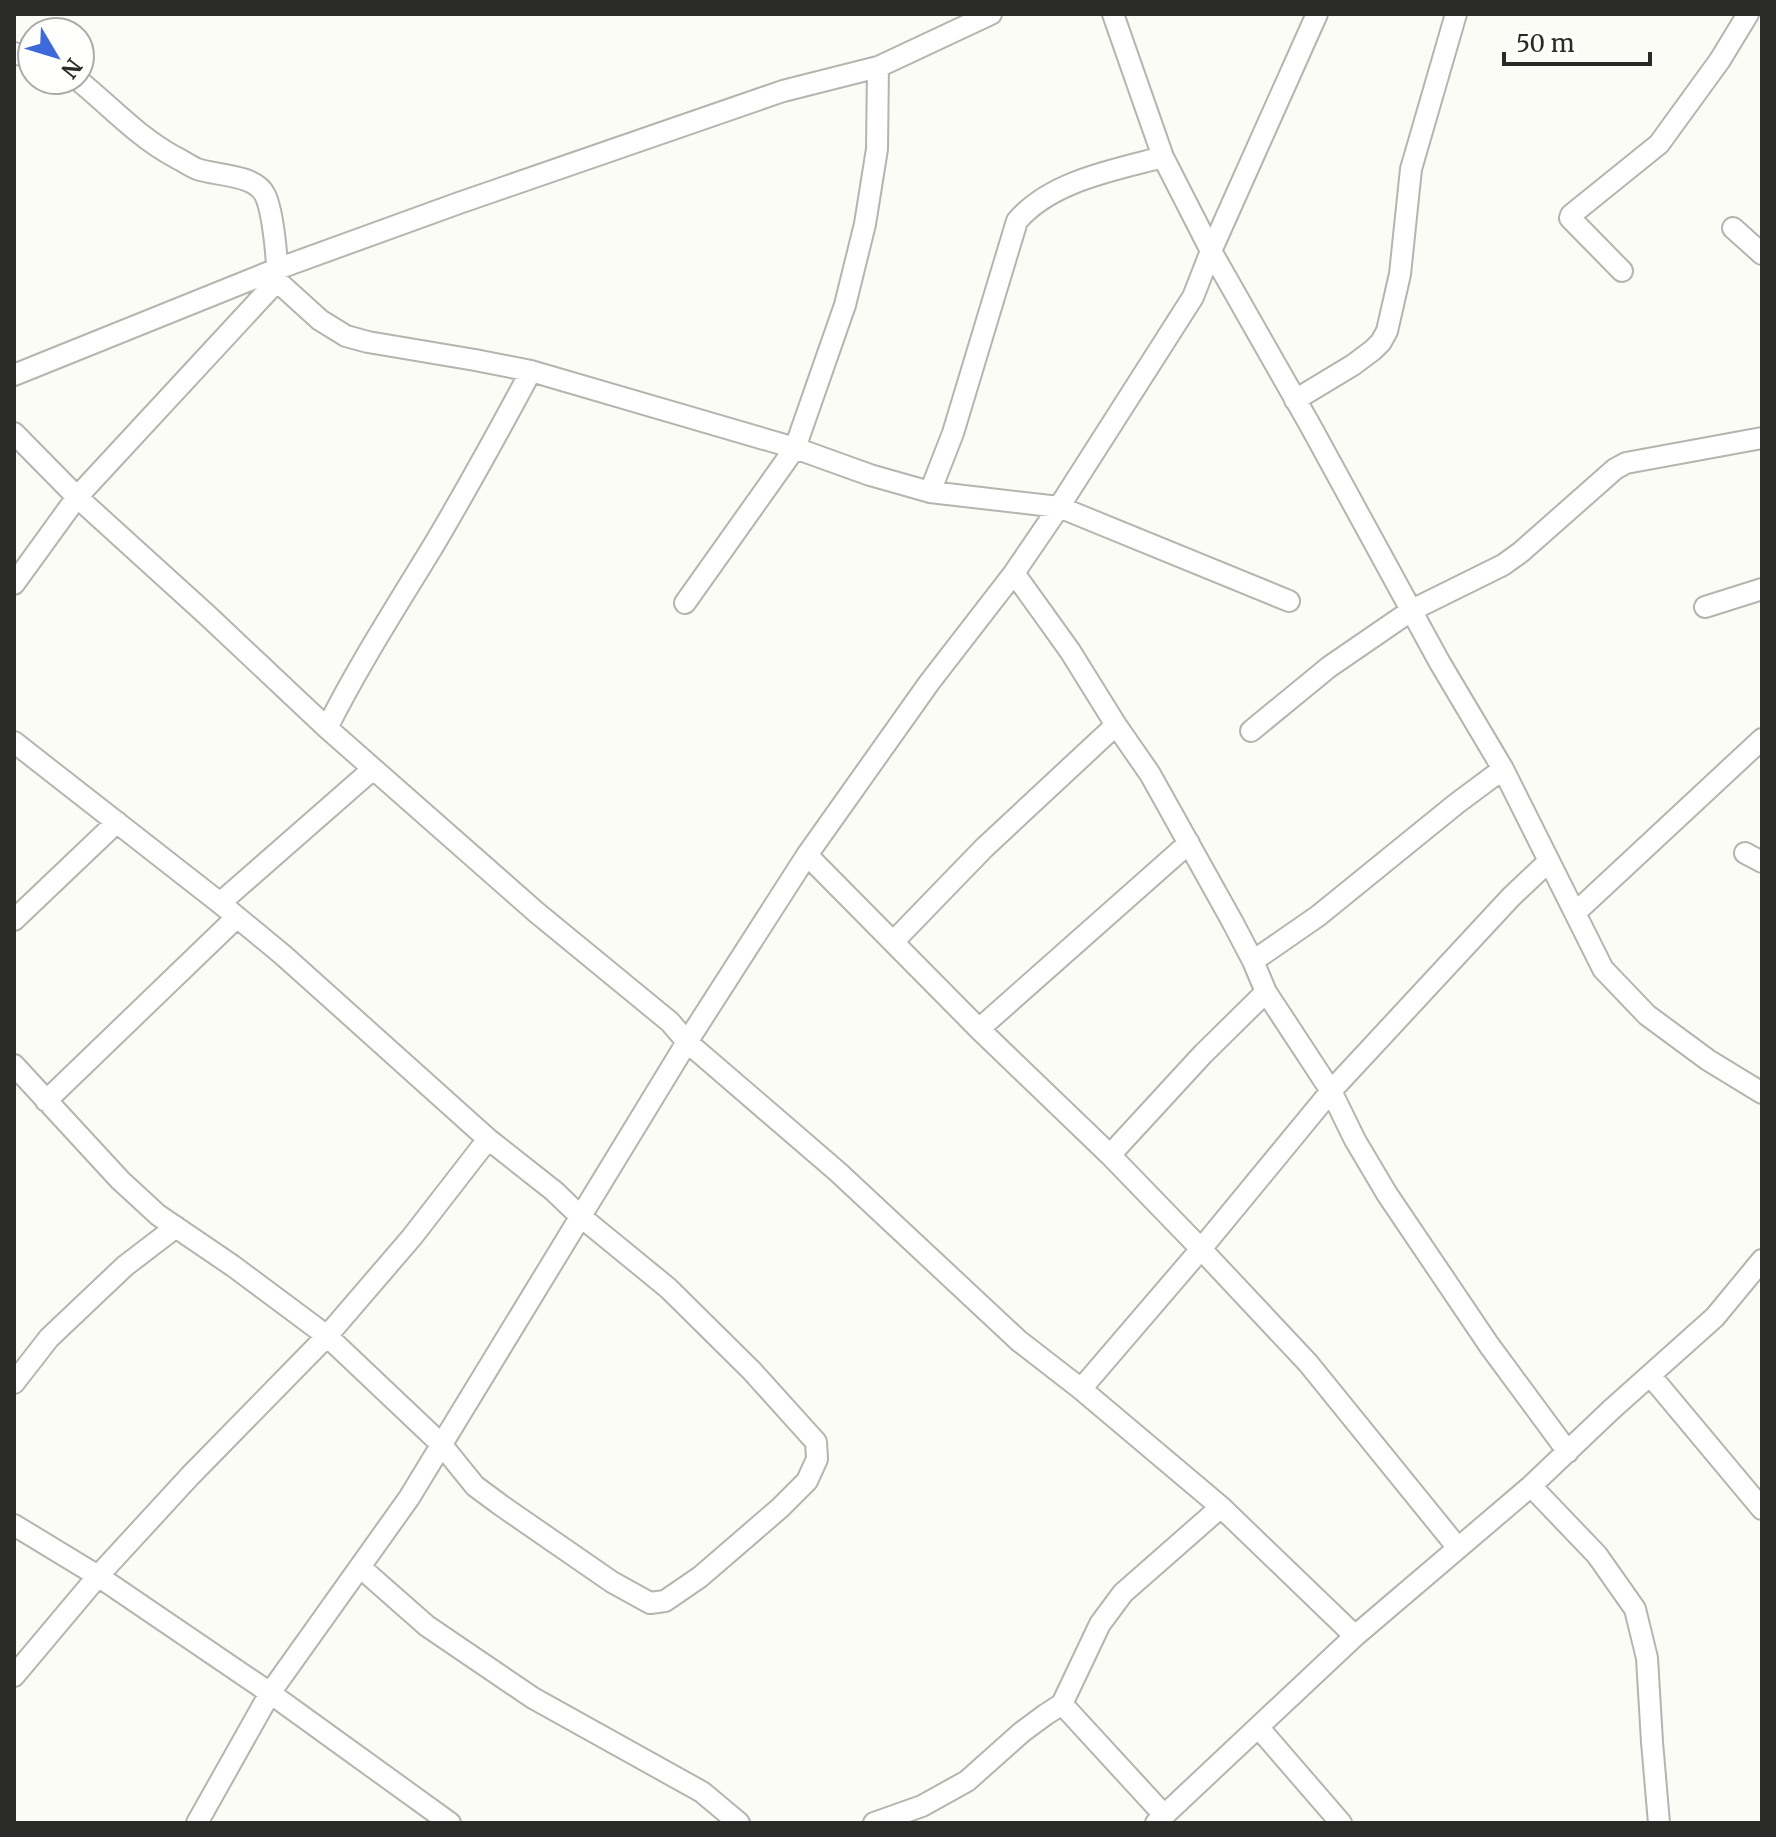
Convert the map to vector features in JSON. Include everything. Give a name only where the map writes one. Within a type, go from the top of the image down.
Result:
[{"type":"street","points":[[14,375],[474,198],[783,91],[878,67],[991,14]]},
{"type":"street","points":[[1113,14],[1163,157],[1211,251],[1440,663],[1503,769],[1603,969],[1647,1015],[1708,1060],[1762,1093]]},
{"type":"street","points":[[197,1823],[270,1693],[409,1498],[687,1042],[807,855],[929,683],[1014,573],[1193,297],[1317,14]]},
{"type":"street","points":[[1295,400],[1353,365],[1373,350],[1387,331],[1400,274],[1411,169],[1456,14]]},
{"type":"street","points":[[1622,271],[1570,218],[1571,215],[1659,144],[1720,60],[1748,14]]},
{"type":"street","points":[[685,603],[795,448],[845,305],[865,224],[877,149],[878,67]]},
{"type":"street","points":[[96,95],[125,123],[162,150],[196,169],[248,180],[265,193],[272,224],[277,275],[320,320],[346,336],[531,371],[795,448],[870,475],[930,492],[1059,507],[1289,601]]},
{"type":"street","points":[[930,492],[953,433],[1017,221],[1026,209],[1047,195],[1094,176],[1163,157]]},
{"type":"street","points":[[1733,228],[1762,254]]},
{"type":"street","points":[[14,584],[77,497],[277,275]]},
{"type":"street","points":[[327,728],[371,646],[435,543],[531,371]]},
{"type":"street","points":[[14,433],[77,497],[327,728],[536,912],[670,1022],[687,1042],[838,1172],[1019,1341],[1221,1507],[1355,1636]]},
{"type":"street","points":[[1251,731],[1329,667],[1412,610],[1503,565],[1615,469],[1626,463],[1762,438]]},
{"type":"street","points":[[1014,573],[1070,651],[1150,774],[1253,961],[1266,992],[1331,1091],[1387,1194],[1489,1345],[1568,1452]]},
{"type":"street","points":[[1705,607],[1762,589]]},
{"type":"street","points":[[893,942],[984,848],[1116,725]]},
{"type":"street","points":[[1575,913],[1762,739]]},
{"type":"street","points":[[14,742],[283,955],[488,1139],[668,1288],[752,1371],[816,1442],[817,1459],[807,1481],[700,1577],[665,1601],[650,1603],[612,1582],[475,1486],[441,1444],[327,1336],[158,1215],[120,1180],[14,1065]]},
{"type":"street","points":[[220,903],[373,769]]},
{"type":"street","points":[[1253,961],[1318,916],[1503,769]]},
{"type":"street","points":[[14,920],[117,822]]},
{"type":"street","points":[[979,1029],[1189,843]]},
{"type":"street","points":[[807,855],[1201,1249],[1308,1363],[1458,1548]]},
{"type":"street","points":[[1081,1389],[1331,1091],[1448,963],[1548,862]]},
{"type":"street","points":[[46,1101],[237,917]]},
{"type":"street","points":[[1110,1155],[1203,1054],[1266,992]]},
{"type":"street","points":[[14,1676],[98,1576],[190,1476],[327,1336],[412,1237],[488,1139]]},
{"type":"street","points":[[14,1383],[49,1338],[125,1266],[176,1227]]},
{"type":"street","points":[[1062,1704],[1160,1819],[1355,1636],[1531,1486],[1715,1317],[1762,1260]]},
{"type":"street","points":[[1650,1375],[1762,1509]]},
{"type":"street","points":[[1531,1486],[1597,1555],[1635,1609],[1647,1658],[1659,1823]]},
{"type":"street","points":[[874,1823],[922,1806],[967,1781],[1022,1732],[1062,1704],[1100,1624],[1123,1593],[1221,1507]]},
{"type":"street","points":[[14,1525],[98,1576],[270,1693],[450,1823]]},
{"type":"street","points":[[360,1567],[427,1626],[533,1698],[702,1792],[739,1823],[757,1823]]},
{"type":"street","points":[[1258,1727],[1341,1823]]}]
